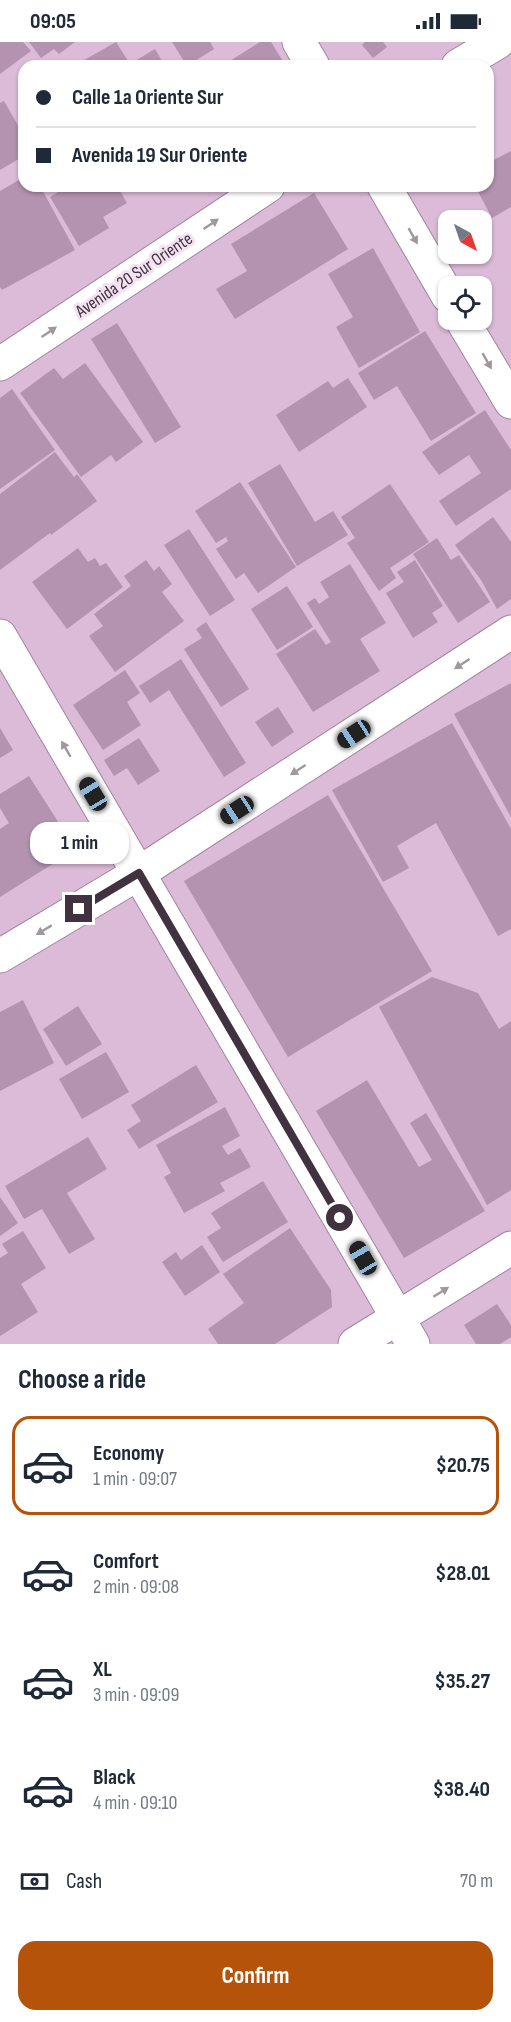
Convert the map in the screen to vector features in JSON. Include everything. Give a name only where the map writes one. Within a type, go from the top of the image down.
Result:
[{"type":"street","points":[[299,42],[310,60]]},
{"type":"street","points":[[468,60],[498,42]]},
{"type":"street","name":"Avenida 20 Sur Oriente","points":[[0,364],[259,192]]},
{"type":"street","points":[[387,192],[438,279]]},
{"type":"street","points":[[468,330],[511,402]]},
{"type":"street","points":[[0,956],[139,873],[511,632]]},
{"type":"street","points":[[0,636],[406,1331]]},
{"type":"street","points":[[355,1344],[406,1331],[511,1248]]},
{"type":"building","points":[[0,42],[23,42],[31,51],[0,74]]},
{"type":"building","points":[[29,42],[75,42],[59,54],[54,49],[41,58]]},
{"type":"building","points":[[116,42],[127,60],[84,60]]},
{"type":"building","points":[[172,42],[210,42],[214,49],[197,60],[183,60]]},
{"type":"building","points":[[260,42],[271,42],[282,60],[232,60]]},
{"type":"building","points":[[365,42],[383,42],[387,47],[373,58],[362,45]]},
{"type":"building","points":[[155,49],[161,60],[137,60]]},
{"type":"building","points":[[4,101],[18,126],[18,160],[0,170],[0,103]]},
{"type":"building","points":[[511,151],[511,207],[492,218],[492,210],[488,210],[478,192],[494,192],[494,160]]},
{"type":"building","points":[[18,180],[18,192],[43,192],[75,250],[2,290],[0,287],[0,191]]},
{"type":"building","points":[[58,192],[121,192],[127,203],[103,217],[109,228],[79,246],[50,197]]},
{"type":"building","points":[[314,193],[348,249],[235,319],[216,289],[247,271],[231,244]]},
{"type":"building","points":[[373,248],[420,332],[359,368],[336,327],[353,317],[328,274]]},
{"type":"building","points":[[117,323],[181,427],[155,443],[91,339]]},
{"type":"building","points":[[425,331],[476,413],[431,441],[397,386],[374,400],[358,373]]},
{"type":"building","points":[[85,363],[143,442],[116,462],[111,455],[81,477],[20,393],[54,368],[63,379]]},
{"type":"building","points":[[348,378],[367,407],[299,452],[276,415],[328,381],[333,388]]},
{"type":"building","points":[[12,389],[55,450],[0,489],[0,398]]},
{"type":"building","points":[[485,410],[511,450],[511,489],[456,526],[439,501],[481,473],[469,455],[439,475],[422,452]]},
{"type":"building","points":[[55,452],[74,477],[77,474],[97,501],[0,570],[0,494]]},
{"type":"building","points":[[280,464],[315,522],[333,511],[348,535],[297,566],[248,483]]},
{"type":"building","points":[[240,482],[296,567],[258,593],[244,573],[236,579],[216,549],[228,541],[226,537],[216,543],[195,511]]},
{"type":"building","points":[[390,484],[429,542],[390,568],[396,578],[379,591],[347,543],[355,538],[341,517]]},
{"type":"building","points":[[493,517],[511,542],[511,599],[497,609],[481,580],[455,545]]},
{"type":"building","points":[[189,529],[235,600],[210,616],[164,545]]},
{"type":"building","points":[[437,538],[451,560],[459,555],[490,602],[458,623],[413,554]]},
{"type":"building","points":[[78,548],[88,562],[95,558],[100,566],[106,563],[123,587],[67,629],[32,582]]},
{"type":"building","points":[[146,560],[154,571],[159,566],[172,584],[162,592],[184,621],[115,672],[89,636],[103,626],[94,614],[131,586],[124,576]]},
{"type":"building","points":[[415,560],[443,606],[432,613],[438,622],[413,638],[386,593],[404,582],[397,572]]},
{"type":"building","points":[[350,564],[386,623],[360,639],[380,671],[313,712],[276,654],[315,629],[326,645],[331,642],[307,603],[315,598],[319,604],[329,597],[320,582]]},
{"type":"building","points":[[287,586],[313,627],[277,650],[251,609]]},
{"type":"building","points":[[206,622],[249,689],[221,707],[184,649],[202,638],[196,629]]},
{"type":"building","points":[[181,659],[246,763],[224,777],[169,690],[150,703],[139,686]]},
{"type":"building","points":[[125,670],[140,693],[127,702],[141,725],[103,750],[73,705]]},
{"type":"building","points":[[511,683],[511,817],[454,714]]},
{"type":"building","points":[[278,707],[294,732],[272,747],[255,722]]},
{"type":"building","points":[[452,723],[511,829],[511,929],[498,936],[436,823],[397,846],[409,868],[383,882],[332,790]]},
{"type":"building","points":[[0,728],[13,750],[0,758]]},
{"type":"building","points":[[139,738],[160,771],[138,785],[127,768],[114,776],[104,760]]},
{"type":"building","points":[[29,776],[62,828],[46,839],[59,860],[0,897],[0,829],[9,823],[0,808],[0,794]]},
{"type":"building","points":[[328,795],[432,971],[288,1057],[184,881]]},
{"type":"building","points":[[432,977],[478,993],[499,1029],[511,1021],[511,1190],[487,1205],[379,1007]]},
{"type":"building","points":[[23,1000],[54,1063],[0,1091],[0,1012]]},
{"type":"building","points":[[78,1006],[102,1044],[66,1066],[43,1029]]},
{"type":"building","points":[[106,1052],[129,1092],[82,1119],[59,1079]]},
{"type":"building","points":[[196,1065],[218,1102],[139,1149],[127,1130],[141,1121],[131,1105]]},
{"type":"building","points":[[367,1080],[419,1167],[432,1160],[410,1123],[426,1113],[485,1211],[404,1258],[316,1111]]},
{"type":"building","points":[[225,1107],[240,1136],[222,1146],[228,1155],[240,1148],[251,1167],[220,1183],[225,1191],[184,1213],[164,1177],[171,1173],[156,1145]]},
{"type":"building","points":[[88,1137],[107,1169],[67,1193],[95,1239],[69,1254],[42,1209],[24,1219],[5,1186]]},
{"type":"building","points":[[263,1181],[288,1222],[223,1262],[207,1237],[221,1228],[211,1213]]},
{"type":"building","points":[[0,1197],[18,1223],[0,1236]]},
{"type":"building","points":[[290,1228],[331,1290],[332,1307],[275,1344],[218,1344],[208,1329],[244,1303],[223,1274]]},
{"type":"building","points":[[23,1231],[46,1268],[21,1284],[38,1312],[0,1336],[0,1258],[8,1253],[2,1244]]},
{"type":"building","points":[[202,1245],[220,1272],[185,1296],[162,1262],[176,1252],[181,1260]]},
{"type":"building","points":[[497,1304],[511,1325],[511,1337],[500,1344],[476,1344],[464,1325]]},
{"type":"route","points":[[79,909],[139,873],[340,1218]]}]
